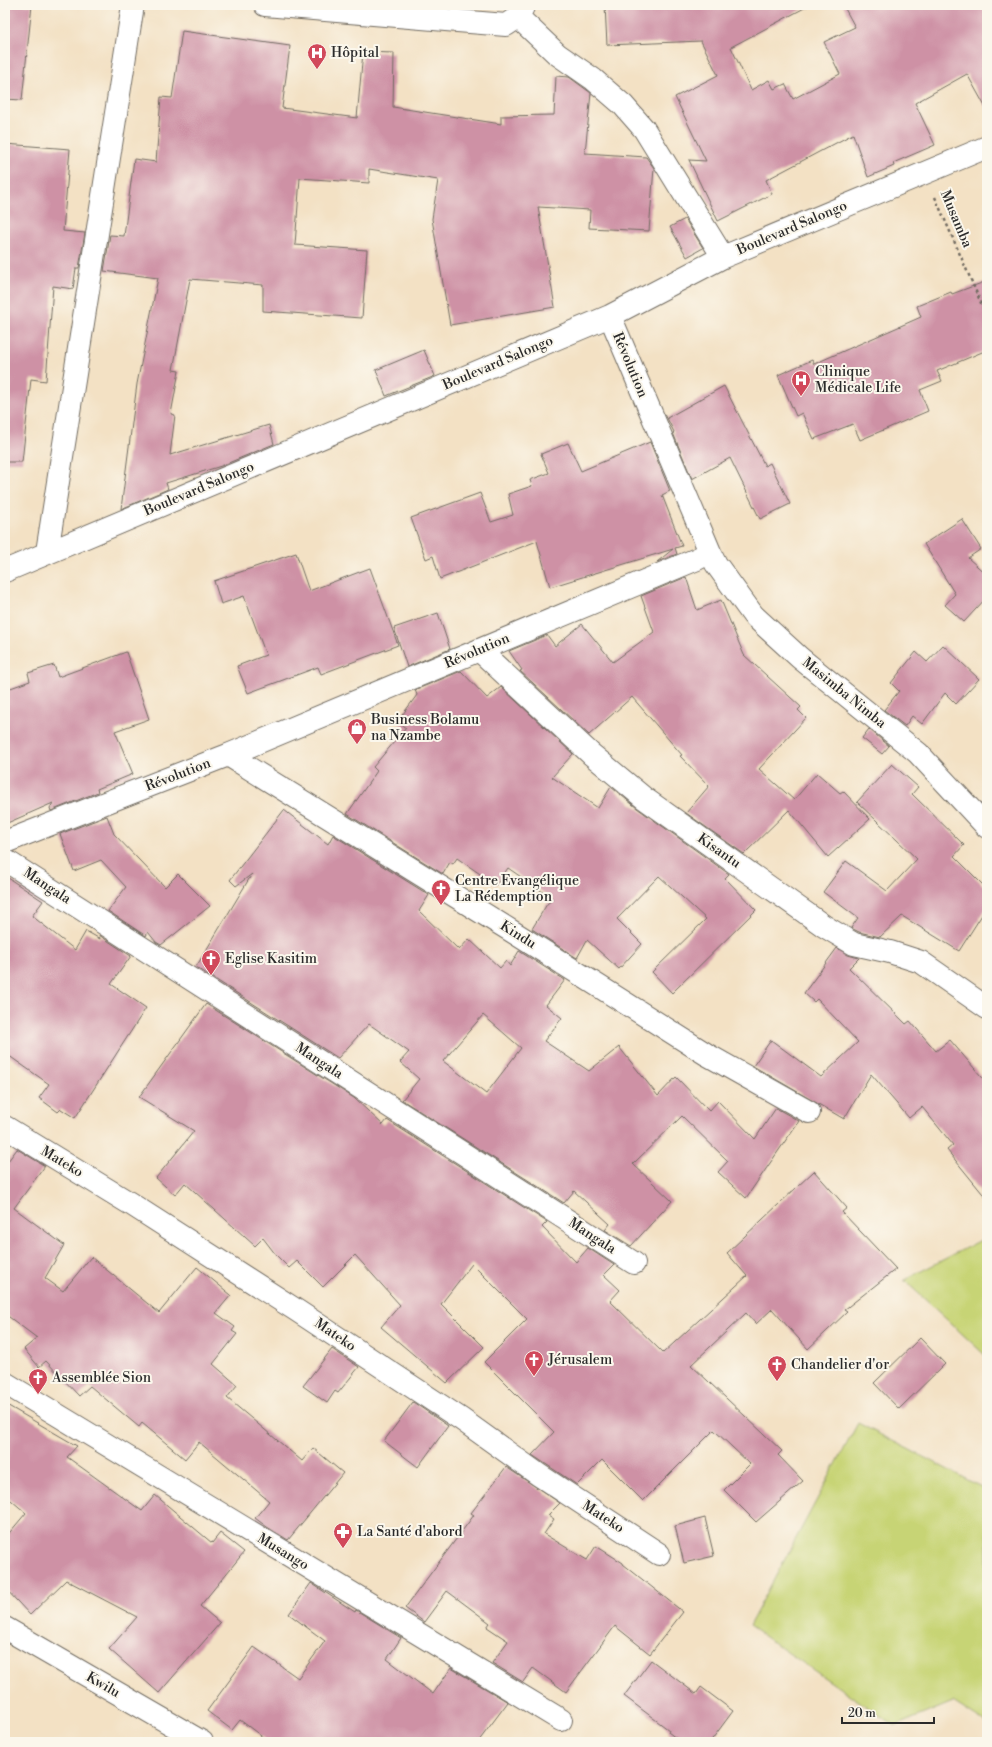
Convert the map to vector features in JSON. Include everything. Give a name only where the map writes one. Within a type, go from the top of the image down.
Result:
[{"type":"street","points":[[47,552],[133,5]]},
{"type":"street","points":[[265,5],[506,25],[521,11],[557,54],[593,79],[623,105],[644,129],[723,257]]},
{"type":"street","name":"Boulevard Salongo","points":[[5,571],[610,316],[723,257],[987,147]]},
{"type":"street","name":"Révolution","points":[[5,842],[228,755],[697,559],[710,552],[610,316]]},
{"type":"street","name":"Masimba Nimba","points":[[710,552],[716,564],[753,615],[800,658],[918,753],[987,827]]},
{"type":"street","name":"Kisantu","points":[[479,650],[591,754],[644,798],[824,926],[854,944],[890,952],[921,962],[987,1008]]},
{"type":"street","name":"Kindu","points":[[228,755],[513,932],[699,1050],[809,1112]]},
{"type":"street","name":"Mangala","points":[[5,860],[634,1263]]},
{"type":"street","name":"Mateko","points":[[5,1127],[131,1204],[296,1310],[461,1419],[539,1475],[659,1554]]},
{"type":"street","name":"Musango","points":[[5,1383],[561,1720]]},
{"type":"street","name":"Kwilu","points":[[5,1628],[202,1742]]},
{"type":"path","name":"Musamba","points":[[925,173],[987,318]]},
{"type":"green space","points":[[987,1237],[987,1357],[904,1280]]},
{"type":"green space","points":[[858,1423],[987,1490],[987,1724],[953,1702],[895,1726],[749,1626]]},
{"type":"building","points":[[5,5],[32,5],[22,100],[5,99]]},
{"type":"building","points":[[605,5],[810,5],[731,47],[751,90],[769,80],[774,89],[785,84],[793,99],[840,74],[824,42],[855,27],[843,5],[987,5],[987,110],[967,74],[915,103],[935,145],[893,163],[894,166],[868,177],[853,134],[766,180],[772,194],[718,221],[689,160],[706,161],[675,97],[718,75],[701,41],[607,45]]},
{"type":"building","points":[[182,31],[290,46],[282,108],[357,118],[363,52],[394,53],[393,107],[501,124],[501,116],[554,115],[556,76],[569,77],[591,93],[585,153],[646,157],[654,168],[649,231],[589,228],[590,210],[538,207],[555,307],[450,325],[432,219],[438,180],[369,169],[369,183],[300,178],[295,245],[367,250],[362,318],[263,311],[263,285],[190,279],[173,370],[179,371],[171,414],[175,415],[170,455],[269,425],[274,444],[221,466],[166,483],[168,489],[121,509],[137,384],[158,278],[104,271],[110,235],[124,236],[134,159],[156,162],[161,97],[172,98]]},
{"type":"building","points":[[5,144],[70,149],[63,231],[85,233],[79,268],[76,268],[73,289],[53,286],[46,381],[31,379],[22,462],[5,462]]},
{"type":"building","points":[[685,219],[703,248],[687,257],[670,227]]},
{"type":"building","points":[[987,281],[987,350],[937,371],[942,381],[920,390],[928,411],[860,440],[853,424],[814,439],[802,413],[796,416],[778,375],[812,360],[814,364],[921,317],[917,306],[951,292],[952,294]]},
{"type":"building","points":[[424,350],[435,376],[386,396],[376,370]]},
{"type":"building","points":[[724,386],[765,466],[770,463],[790,504],[760,519],[730,458],[692,479],[667,418]]},
{"type":"building","points":[[650,442],[670,491],[662,495],[682,546],[675,548],[677,554],[657,562],[673,549],[550,587],[537,541],[440,579],[433,556],[426,559],[411,518],[480,493],[491,522],[513,515],[508,494],[532,486],[530,480],[549,473],[541,454],[568,443],[581,471]]},
{"type":"building","points":[[962,519],[981,549],[968,558],[987,575],[987,597],[964,622],[945,605],[955,594],[924,544]]},
{"type":"building","points":[[296,553],[309,591],[370,568],[398,645],[321,674],[318,667],[248,693],[237,666],[266,655],[244,596],[221,604],[214,581]]},
{"type":"building","points":[[686,577],[697,610],[721,600],[744,655],[801,707],[798,710],[806,718],[759,769],[794,800],[817,773],[840,793],[843,791],[870,819],[828,857],[789,810],[744,854],[686,813],[709,786],[680,756],[682,755],[632,697],[589,735],[520,671],[522,670],[509,651],[547,635],[555,646],[582,624],[613,662],[654,632],[641,596]]},
{"type":"building","points":[[438,613],[450,649],[407,667],[394,628]]},
{"type":"building","points":[[943,645],[979,679],[956,704],[945,693],[922,724],[912,716],[905,726],[884,710],[899,691],[891,683],[916,652],[927,662]]},
{"type":"building","points":[[126,652],[149,719],[115,731],[133,774],[97,789],[98,792],[51,811],[50,808],[53,803],[5,824],[5,690],[30,681],[28,673],[54,665],[58,677]]},
{"type":"building","points":[[461,671],[487,698],[501,687],[573,754],[552,777],[598,808],[611,787],[637,808],[729,874],[725,878],[756,910],[672,993],[652,972],[706,919],[659,876],[617,919],[642,944],[619,969],[587,940],[577,958],[532,929],[547,904],[553,899],[508,868],[496,885],[457,858],[453,864],[450,862],[443,874],[347,814],[377,771],[373,767],[406,728],[397,722],[417,695],[415,690]]},
{"type":"building","points":[[869,729],[889,746],[882,754],[862,738]]},
{"type":"building","points":[[892,764],[918,787],[912,794],[964,845],[954,856],[987,889],[987,907],[959,951],[902,916],[880,937],[859,932],[851,928],[858,918],[823,892],[846,861],[887,891],[917,859],[857,802]]},
{"type":"building","points":[[284,810],[328,844],[333,835],[429,895],[419,911],[459,950],[469,939],[500,968],[506,961],[510,966],[519,951],[565,980],[546,1005],[562,1018],[544,1041],[589,1071],[619,1047],[658,1096],[676,1077],[709,1111],[718,1101],[755,1139],[776,1108],[799,1121],[746,1198],[718,1172],[728,1161],[682,1116],[633,1164],[672,1201],[631,1246],[605,1230],[610,1224],[574,1191],[564,1203],[402,1100],[419,1079],[400,1062],[409,1052],[369,1024],[338,1058],[196,967],[252,874],[236,886],[230,880]],"holes":[[[483,1015],[521,1048],[486,1094],[443,1061]]]},
{"type":"building","points":[[107,816],[114,834],[165,887],[178,874],[210,906],[161,945],[156,942],[148,932],[146,936],[108,911],[126,887],[101,860],[74,871],[60,834]]},
{"type":"building","points":[[5,876],[43,901],[32,916],[75,950],[86,931],[100,939],[99,935],[131,956],[111,984],[146,1008],[75,1118],[61,1109],[58,1112],[39,1098],[49,1084],[5,1053]]},
{"type":"building","points":[[837,948],[848,955],[859,958],[849,968],[906,1024],[910,1021],[936,1051],[950,1040],[987,1083],[987,1199],[947,1150],[953,1145],[922,1107],[909,1118],[871,1074],[844,1119],[753,1066],[771,1040],[821,1077],[858,1042],[817,999],[814,1002],[804,993]]},
{"type":"building","points":[[206,1004],[354,1098],[383,1125],[387,1120],[547,1222],[542,1227],[576,1262],[588,1248],[614,1265],[604,1275],[620,1290],[610,1301],[663,1353],[747,1276],[727,1253],[814,1171],[847,1208],[842,1212],[896,1269],[844,1310],[847,1312],[808,1349],[772,1309],[756,1324],[746,1313],[691,1365],[782,1451],[778,1455],[803,1481],[756,1522],[724,1490],[750,1464],[714,1430],[643,1501],[602,1460],[577,1485],[532,1455],[554,1432],[484,1362],[527,1319],[472,1264],[441,1304],[484,1347],[447,1383],[381,1327],[400,1305],[355,1255],[323,1287],[297,1261],[289,1268],[276,1255],[263,1238],[255,1246],[185,1183],[175,1195],[156,1178],[194,1131],[139,1097]]},
{"type":"building","points":[[17,1149],[45,1166],[14,1208],[64,1245],[45,1278],[63,1291],[91,1257],[159,1313],[197,1267],[231,1295],[216,1313],[235,1327],[232,1331],[237,1334],[213,1364],[237,1385],[227,1398],[302,1461],[313,1448],[343,1473],[288,1540],[255,1518],[269,1501],[199,1442],[185,1459],[142,1423],[139,1427],[90,1386],[79,1396],[46,1361],[39,1367],[24,1349],[37,1338],[5,1314],[5,1165]]},
{"type":"building","points":[[920,1338],[945,1364],[899,1409],[874,1383]]},
{"type":"building","points":[[332,1349],[359,1367],[338,1393],[335,1391],[327,1403],[303,1386]]},
{"type":"building","points":[[413,1402],[448,1426],[418,1467],[384,1441]]},
{"type":"building","points":[[5,1404],[77,1446],[67,1457],[142,1511],[155,1495],[212,1543],[220,1533],[244,1552],[200,1606],[220,1623],[159,1693],[109,1649],[137,1617],[66,1580],[30,1615],[5,1588],[5,1538],[26,1513],[5,1495]]},
{"type":"building","points":[[506,1467],[560,1503],[548,1515],[554,1519],[544,1534],[587,1560],[596,1546],[623,1563],[683,1612],[650,1654],[615,1626],[566,1692],[533,1668],[523,1682],[492,1663],[508,1641],[487,1627],[490,1623],[447,1591],[424,1622],[405,1608],[474,1515],[471,1513]]},
{"type":"building","points":[[705,1518],[714,1556],[684,1563],[675,1526]]},
{"type":"building","points":[[311,1583],[355,1612],[356,1610],[401,1638],[387,1659],[433,1694],[451,1668],[508,1702],[478,1742],[269,1742],[240,1720],[232,1730],[207,1711],[254,1647],[298,1678],[325,1641],[289,1614]]},
{"type":"building","points":[[651,1660],[696,1694],[701,1687],[733,1711],[710,1742],[681,1742],[668,1732],[669,1730],[624,1696]]},
{"type":"place","name":"Hôpital","points":[[317,70]]},
{"type":"place","name":"Clinique Médicale Life","points":[[801,397]]},
{"type":"place","name":"Business Bolamu na Nzambe","points":[[357,745]]},
{"type":"place","name":"Centre Evangélique La Rédemption","points":[[441,906]]},
{"type":"place","name":"Eglise Kasitim","points":[[211,976]]},
{"type":"place","name":"Jérusalem","points":[[534,1377]]},
{"type":"place","name":"Chandelier d'or","points":[[777,1382]]},
{"type":"place","name":"Assemblée Sion","points":[[38,1395]]},
{"type":"place","name":"La Santé d'abord","points":[[343,1549]]}]
